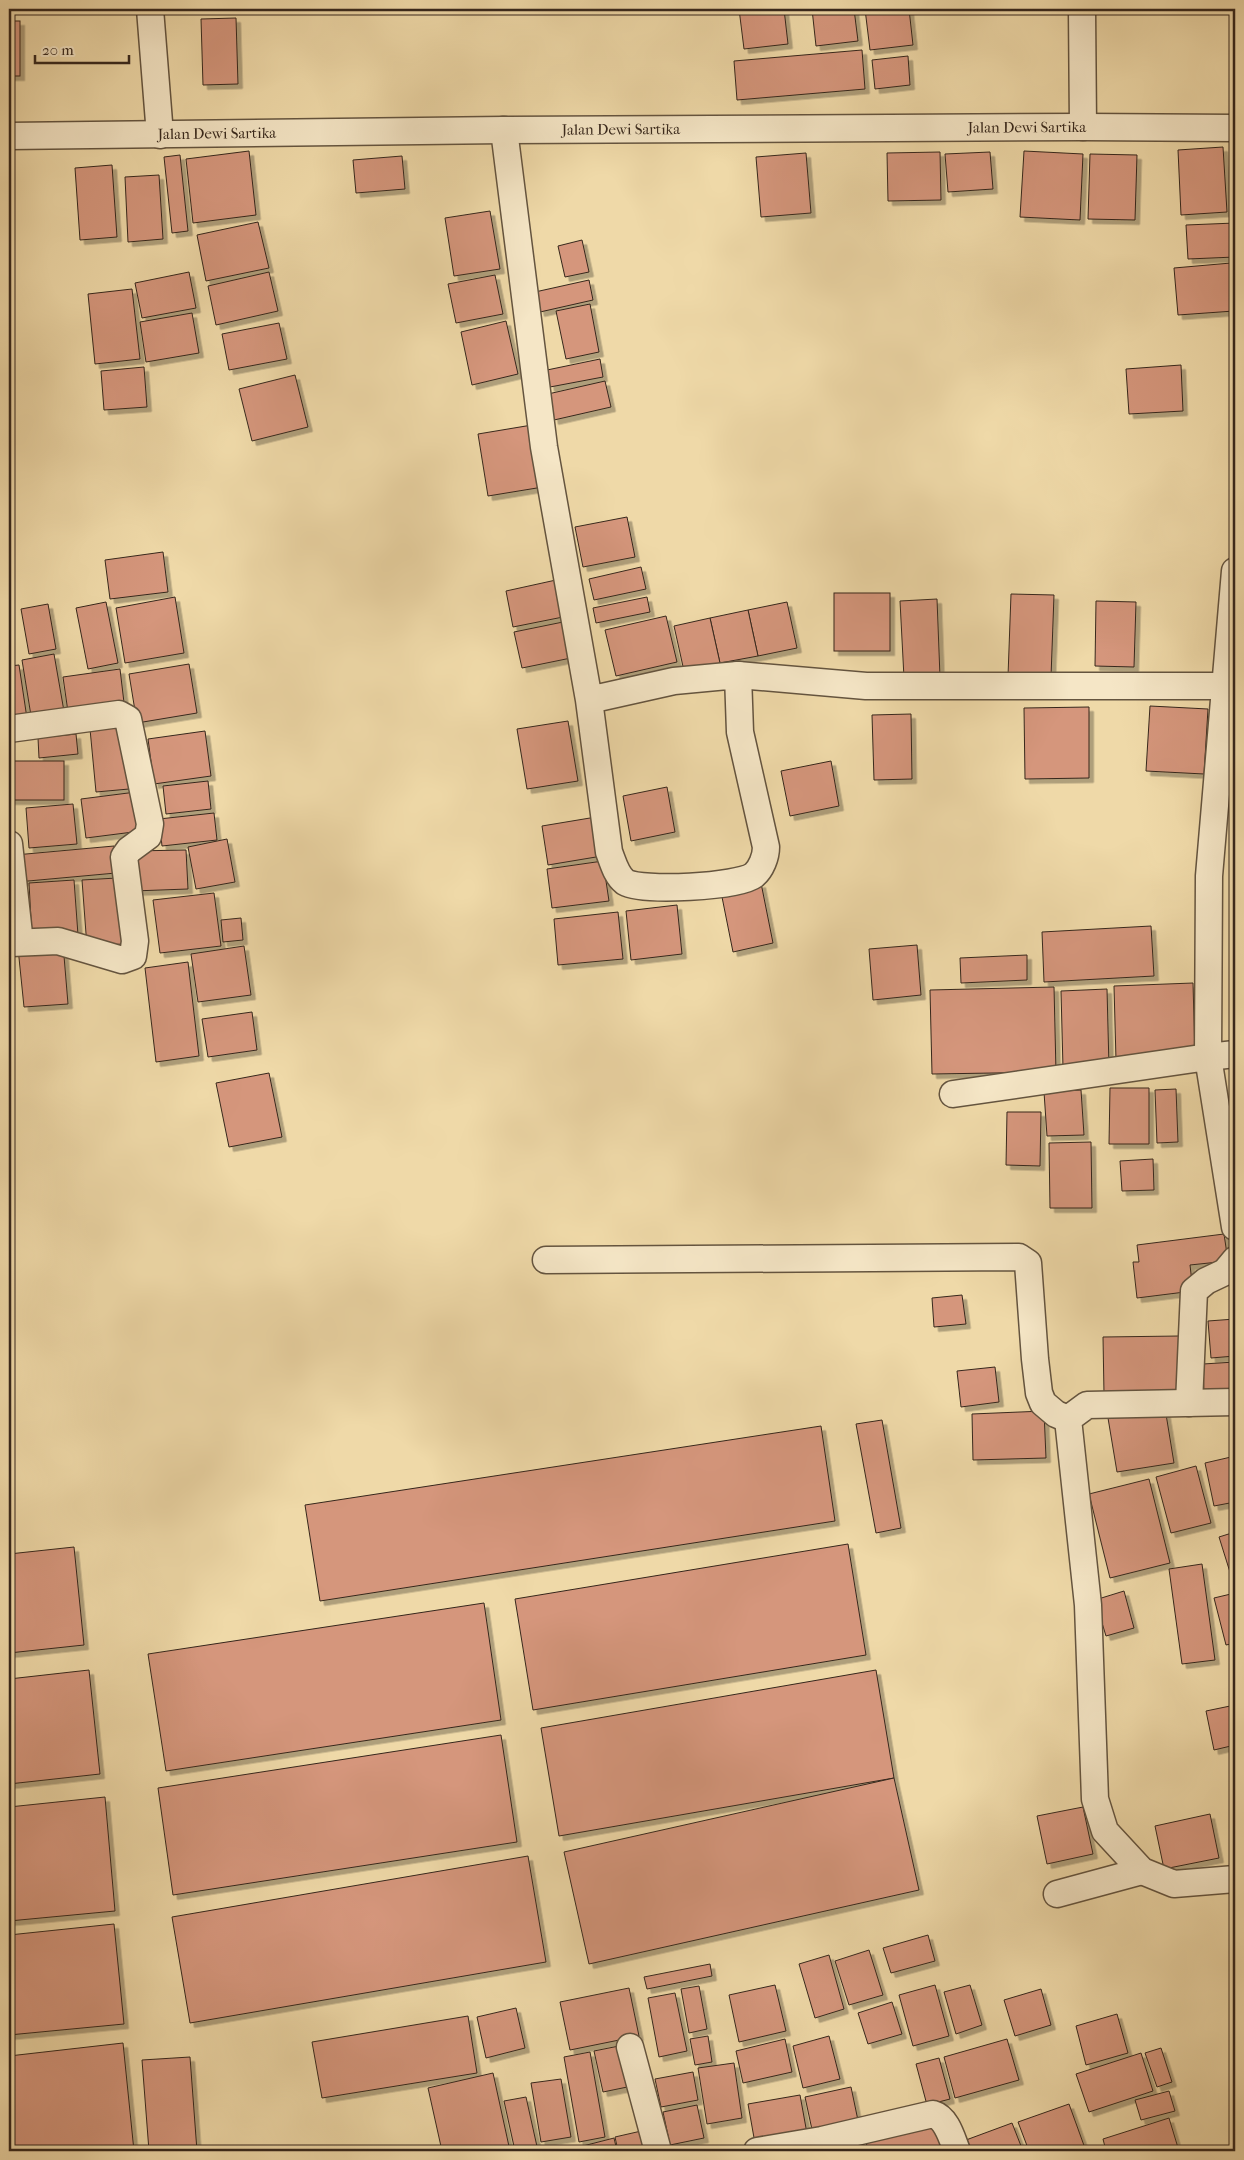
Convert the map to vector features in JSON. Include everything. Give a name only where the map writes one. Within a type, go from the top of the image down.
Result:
[{"type":"street","points":[[150,9],[160,135]]},
{"type":"street","points":[[1082,9],[1083,127]]},
{"type":"street","name":"Jalan Dewi Sartika","points":[[9,136],[504,130],[1235,128]]},
{"type":"street","points":[[504,130],[544,447],[589,700],[605,832],[609,852],[620,877],[631,885],[646,887],[732,883],[754,874],[761,864],[766,853],[765,839],[740,732],[738,675]]},
{"type":"street","points":[[1235,571],[1209,876],[1208,1057],[1235,1227]]},
{"type":"street","points":[[589,700],[674,681],[738,675],[866,686],[1225,686]]},
{"type":"street","points":[[9,729],[119,714],[125,716],[128,719],[150,824],[148,836],[129,850],[124,857],[135,941],[134,952],[130,958],[122,960],[66,942],[10,943]]},
{"type":"street","points":[[9,844],[19,934],[10,943]]},
{"type":"street","points":[[953,1094],[1235,1054]]},
{"type":"street","points":[[546,1260],[1019,1257],[1028,1263],[1039,1393],[1043,1403],[1056,1414],[1068,1419]]},
{"type":"street","points":[[1190,1403],[1194,1291],[1225,1272],[1235,1260]]},
{"type":"street","points":[[1068,1419],[1087,1405],[1235,1402]]},
{"type":"street","points":[[1068,1419],[1074,1492],[1088,1605],[1095,1799],[1105,1831],[1142,1870],[1174,1884],[1235,1879]]},
{"type":"street","points":[[1057,1894],[1142,1870]]},
{"type":"street","points":[[630,2047],[658,2151]]},
{"type":"street","points":[[757,2151],[822,2140],[933,2114],[943,2120],[956,2151]]},
{"type":"building","points":[[739,9],[784,9],[788,44],[744,49]]},
{"type":"building","points":[[812,9],[854,9],[858,41],[816,46]]},
{"type":"building","points":[[865,9],[909,9],[913,45],[870,50]]},
{"type":"building","points":[[236,18],[238,84],[203,85],[201,19]]},
{"type":"building","points":[[9,21],[20,21],[20,76],[9,76]]},
{"type":"building","points":[[862,50],[865,89],[737,100],[734,61]]},
{"type":"building","points":[[908,56],[910,85],[875,89],[872,60]]},
{"type":"building","points":[[1223,147],[1227,212],[1181,215],[1178,150]]},
{"type":"building","points":[[249,151],[256,215],[193,223],[186,159]]},
{"type":"building","points":[[1024,151],[1083,154],[1080,220],[1020,217]]},
{"type":"building","points":[[940,152],[941,200],[888,201],[887,153]]},
{"type":"building","points":[[990,152],[993,189],[948,192],[945,154]]},
{"type":"building","points":[[806,153],[811,213],[761,217],[756,157]]},
{"type":"building","points":[[1090,154],[1137,155],[1135,220],[1088,219]]},
{"type":"building","points":[[180,155],[188,231],[172,233],[164,157]]},
{"type":"building","points":[[402,156],[405,189],[356,193],[353,160]]},
{"type":"building","points":[[112,165],[117,237],[80,240],[75,168]]},
{"type":"building","points":[[159,175],[163,239],[128,242],[125,177]]},
{"type":"building","points":[[490,211],[500,269],[454,276],[445,218]]},
{"type":"building","points":[[258,222],[269,268],[206,281],[197,235]]},
{"type":"building","points":[[1235,223],[1235,257],[1188,259],[1186,225]]},
{"type":"building","points":[[582,240],[589,272],[565,277],[558,246]]},
{"type":"building","points":[[1231,263],[1234,311],[1178,315],[1174,268]]},
{"type":"building","points":[[189,272],[196,308],[142,318],[135,283]]},
{"type":"building","points":[[269,272],[278,311],[216,325],[208,286]]},
{"type":"building","points":[[495,275],[503,314],[456,323],[448,284]]},
{"type":"building","points":[[589,280],[593,300],[540,312],[535,292]]},
{"type":"building","points":[[132,289],[140,359],[95,364],[88,294]]},
{"type":"building","points":[[590,304],[599,352],[566,359],[556,311]]},
{"type":"building","points":[[192,313],[199,353],[146,362],[140,322]]},
{"type":"building","points":[[506,321],[518,374],[472,385],[461,332]]},
{"type":"building","points":[[279,323],[287,359],[229,370],[222,334]]},
{"type":"building","points":[[600,359],[603,377],[550,387],[547,370]]},
{"type":"building","points":[[1181,365],[1183,411],[1129,414],[1126,369]]},
{"type":"building","points":[[144,367],[147,407],[104,410],[101,371]]},
{"type":"building","points":[[295,375],[308,427],[252,441],[239,389]]},
{"type":"building","points":[[605,381],[611,407],[554,420],[548,394]]},
{"type":"building","points":[[532,425],[543,487],[488,496],[478,434]]},
{"type":"building","points":[[627,517],[635,557],[583,567],[575,527]]},
{"type":"building","points":[[163,552],[168,592],[110,599],[105,560]]},
{"type":"building","points":[[641,567],[646,589],[594,600],[589,579]]},
{"type":"building","points":[[556,580],[563,617],[513,627],[506,591]]},
{"type":"building","points":[[834,593],[890,593],[890,651],[834,651]]},
{"type":"building","points":[[1011,594],[1054,595],[1051,677],[1008,676]]},
{"type":"building","points":[[175,597],[184,653],[125,663],[116,608]]},
{"type":"building","points":[[647,597],[650,612],[596,623],[593,608]]},
{"type":"building","points":[[937,599],[940,677],[904,678],[900,601]]},
{"type":"building","points":[[1096,601],[1136,602],[1134,667],[1095,666]]},
{"type":"building","points":[[106,602],[118,663],[88,669],[76,608]]},
{"type":"building","points":[[787,602],[797,648],[758,656],[748,610]]},
{"type":"building","points":[[48,604],[56,649],[29,654],[21,609]]},
{"type":"building","points":[[748,610],[758,656],[720,663],[710,618]]},
{"type":"building","points":[[666,616],[677,662],[616,676],[605,630]]},
{"type":"building","points":[[710,618],[720,663],[684,671],[674,626]]},
{"type":"building","points":[[563,622],[571,658],[522,668],[514,632]]},
{"type":"building","points":[[54,654],[65,717],[32,722],[22,660]]},
{"type":"building","points":[[189,664],[197,713],[137,723],[129,674]]},
{"type":"building","points":[[19,665],[28,725],[9,728],[9,666]]},
{"type":"building","points":[[120,669],[125,711],[69,719],[63,677]]},
{"type":"building","points":[[1150,706],[1208,709],[1204,774],[1146,771]]},
{"type":"building","points":[[1089,707],[1089,778],[1025,779],[1024,708]]},
{"type":"building","points":[[911,714],[912,779],[874,780],[872,715]]},
{"type":"building","points":[[568,721],[578,781],[527,789],[517,729]]},
{"type":"building","points":[[123,726],[129,789],[96,792],[90,729]]},
{"type":"building","points":[[205,731],[211,776],[154,784],[148,739]]},
{"type":"building","points":[[76,734],[78,754],[39,758],[38,738]]},
{"type":"building","points":[[9,761],[64,761],[64,800],[9,800]]},
{"type":"building","points":[[831,761],[839,806],[790,816],[781,771]]},
{"type":"building","points":[[208,781],[211,809],[166,814],[163,786]]},
{"type":"building","points":[[667,787],[675,832],[631,841],[623,796]]},
{"type":"building","points":[[136,792],[141,831],[86,838],[81,799]]},
{"type":"building","points":[[73,804],[77,844],[29,848],[26,808]]},
{"type":"building","points":[[214,813],[217,840],[162,846],[159,819]]},
{"type":"building","points":[[596,817],[602,856],[548,865],[542,826]]},
{"type":"building","points":[[227,839],[235,882],[196,889],[188,847]]},
{"type":"building","points":[[114,846],[116,873],[17,882],[15,855]]},
{"type":"building","points":[[186,850],[188,889],[133,891],[132,851]]},
{"type":"building","points":[[603,861],[609,901],[552,908],[547,869]]},
{"type":"building","points":[[117,878],[122,944],[87,947],[82,880]]},
{"type":"building","points":[[74,880],[78,935],[32,938],[29,883]]},
{"type":"building","points":[[761,883],[773,943],[733,952],[721,892]]},
{"type":"building","points":[[214,893],[221,946],[160,953],[153,900]]},
{"type":"building","points":[[677,905],[682,954],[631,960],[626,911]]},
{"type":"building","points":[[618,912],[623,959],[558,965],[554,919]]},
{"type":"building","points":[[241,918],[243,940],[223,942],[221,920]]},
{"type":"building","points":[[1151,926],[1154,976],[1044,982],[1042,932]]},
{"type":"building","points":[[63,944],[68,1004],[24,1007],[18,948]]},
{"type":"building","points":[[917,945],[921,995],[873,1000],[869,949]]},
{"type":"building","points":[[244,946],[251,995],[198,1002],[191,954]]},
{"type":"building","points":[[1027,955],[1027,980],[961,983],[960,958]]},
{"type":"building","points":[[188,962],[199,1056],[156,1062],[145,968]]},
{"type":"building","points":[[1193,983],[1195,1057],[1116,1060],[1114,986]]},
{"type":"building","points":[[1054,987],[1056,1072],[932,1074],[930,990]]},
{"type":"building","points":[[1107,989],[1109,1067],[1063,1068],[1061,991]]},
{"type":"building","points":[[252,1012],[257,1050],[208,1057],[202,1019]]},
{"type":"building","points":[[269,1073],[282,1137],[229,1147],[216,1083]]},
{"type":"building","points":[[1110,1088],[1149,1088],[1149,1144],[1109,1144]]},
{"type":"building","points":[[1176,1089],[1178,1142],[1157,1143],[1155,1090]]},
{"type":"building","points":[[1081,1090],[1084,1135],[1047,1136],[1044,1092]]},
{"type":"building","points":[[1007,1112],[1041,1112],[1040,1166],[1006,1165]]},
{"type":"building","points":[[1091,1142],[1092,1208],[1050,1208],[1049,1143]]},
{"type":"building","points":[[1153,1159],[1154,1190],[1122,1191],[1120,1161]]},
{"type":"building","points":[[1224,1234],[1228,1261],[1190,1265],[1193,1291],[1137,1298],[1133,1262],[1139,1262],[1137,1245]]},
{"type":"building","points":[[962,1295],[966,1324],[934,1327],[932,1298]]},
{"type":"building","points":[[1235,1319],[1235,1356],[1211,1358],[1208,1321]]},
{"type":"building","points":[[1179,1336],[1179,1393],[1104,1394],[1103,1337]]},
{"type":"building","points":[[1235,1362],[1235,1395],[1204,1396],[1203,1364]]},
{"type":"building","points":[[995,1367],[999,1402],[961,1407],[957,1371]]},
{"type":"building","points":[[1165,1408],[1174,1463],[1117,1472],[1108,1418]]},
{"type":"building","points":[[1044,1411],[1046,1458],[973,1460],[972,1414]]},
{"type":"building","points":[[882,1420],[901,1528],[876,1533],[856,1424]]},
{"type":"building","points":[[821,1426],[835,1521],[320,1601],[305,1505]]},
{"type":"building","points":[[1231,1457],[1235,1475],[1235,1502],[1214,1506],[1205,1463]]},
{"type":"building","points":[[1196,1466],[1211,1523],[1171,1533],[1156,1477]]},
{"type":"building","points":[[1149,1479],[1170,1563],[1110,1578],[1089,1494]]},
{"type":"building","points":[[1235,1532],[1235,1585],[1234,1585],[1219,1537]]},
{"type":"building","points":[[848,1544],[866,1655],[533,1710],[515,1599]]},
{"type":"building","points":[[74,1547],[84,1645],[9,1653],[9,1554]]},
{"type":"building","points":[[1202,1564],[1215,1660],[1182,1664],[1169,1569]]},
{"type":"building","points":[[1124,1591],[1134,1628],[1106,1636],[1095,1600]]},
{"type":"building","points":[[1235,1593],[1235,1643],[1226,1645],[1214,1598]]},
{"type":"building","points":[[484,1603],[501,1720],[166,1771],[148,1654]]},
{"type":"building","points":[[89,1670],[100,1774],[9,1784],[9,1679]]},
{"type":"building","points":[[876,1670],[894,1778],[559,1836],[541,1728]]},
{"type":"building","points":[[1235,1705],[1235,1745],[1214,1750],[1206,1711]]},
{"type":"building","points":[[501,1735],[517,1842],[173,1895],[158,1788]]},
{"type":"building","points":[[894,1778],[919,1890],[589,1964],[564,1852]]},
{"type":"building","points":[[105,1797],[115,1911],[9,1921],[9,1807]]},
{"type":"building","points":[[1083,1807],[1093,1854],[1047,1864],[1037,1816]]},
{"type":"building","points":[[1210,1814],[1219,1858],[1164,1869],[1155,1826]]},
{"type":"building","points":[[528,1856],[546,1962],[190,2023],[172,1917]]},
{"type":"building","points":[[114,1924],[124,2024],[9,2035],[9,1935]]},
{"type":"building","points":[[928,1935],[935,1961],[891,1973],[883,1948]]},
{"type":"building","points":[[869,1950],[883,1995],[849,2005],[835,1961]]},
{"type":"building","points":[[829,1955],[844,2009],[815,2018],[799,1964]]},
{"type":"building","points":[[710,1964],[712,1976],[647,1989],[644,1977]]},
{"type":"building","points":[[775,1985],[786,2031],[739,2042],[729,1995]]},
{"type":"building","points":[[935,1985],[949,2036],[913,2046],[899,1995]]},
{"type":"building","points":[[970,1985],[982,2025],[956,2034],[944,1992]]},
{"type":"building","points":[[699,1986],[707,2029],[689,2033],[681,1989]]},
{"type":"building","points":[[629,1988],[639,2036],[570,2050],[560,2002]]},
{"type":"building","points":[[1041,1989],[1051,2025],[1015,2036],[1004,2000]]},
{"type":"building","points":[[675,1993],[687,2051],[659,2057],[648,1998]]},
{"type":"building","points":[[892,2002],[902,2034],[868,2044],[858,2013]]},
{"type":"building","points":[[516,2008],[525,2048],[486,2058],[477,2017]]},
{"type":"building","points":[[1117,2014],[1128,2053],[1086,2065],[1076,2026]]},
{"type":"building","points":[[468,2016],[477,2073],[322,2098],[312,2042]]},
{"type":"building","points":[[708,2036],[712,2062],[695,2065],[690,2039]]},
{"type":"building","points":[[829,2036],[840,2079],[803,2088],[793,2046]]},
{"type":"building","points":[[785,2039],[792,2072],[743,2083],[736,2051]]},
{"type":"building","points":[[1007,2039],[1019,2080],[955,2098],[944,2057]]},
{"type":"building","points":[[123,2043],[134,2151],[9,2151],[9,2056]]},
{"type":"building","points":[[629,2044],[637,2085],[603,2092],[594,2051]]},
{"type":"building","points":[[1161,2048],[1172,2082],[1157,2087],[1145,2053]]},
{"type":"building","points":[[590,2052],[605,2137],[579,2142],[564,2057]]},
{"type":"building","points":[[1141,2053],[1153,2091],[1089,2112],[1076,2074]]},
{"type":"building","points":[[190,2057],[197,2151],[149,2151],[142,2060]]},
{"type":"building","points":[[939,2058],[950,2099],[927,2105],[916,2064]]},
{"type":"building","points":[[734,2063],[742,2118],[707,2124],[698,2068]]},
{"type":"building","points":[[693,2072],[698,2100],[661,2107],[655,2079]]},
{"type":"building","points":[[493,2073],[510,2151],[442,2151],[428,2088]]},
{"type":"building","points":[[561,2079],[571,2137],[541,2142],[531,2083]]},
{"type":"building","points":[[851,2087],[860,2130],[814,2139],[805,2097]]},
{"type":"building","points":[[1169,2091],[1175,2111],[1141,2120],[1135,2100]]},
{"type":"building","points":[[800,2095],[808,2139],[756,2149],[748,2104]]},
{"type":"building","points":[[526,2097],[538,2151],[515,2151],[504,2101]]},
{"type":"building","points":[[1069,2104],[1086,2151],[1029,2151],[1018,2122]]},
{"type":"building","points":[[697,2105],[704,2138],[670,2145],[663,2112]]},
{"type":"building","points":[[936,2118],[946,2151],[869,2151],[865,2140]]},
{"type":"building","points":[[1169,2118],[1179,2151],[1106,2151],[1103,2139]]},
{"type":"building","points":[[1012,2123],[1023,2151],[970,2151],[966,2140]]},
{"type":"building","points":[[650,2129],[655,2151],[618,2151],[615,2137]]},
{"type":"building","points":[[614,2138],[617,2151],[580,2151],[579,2147]]}]
